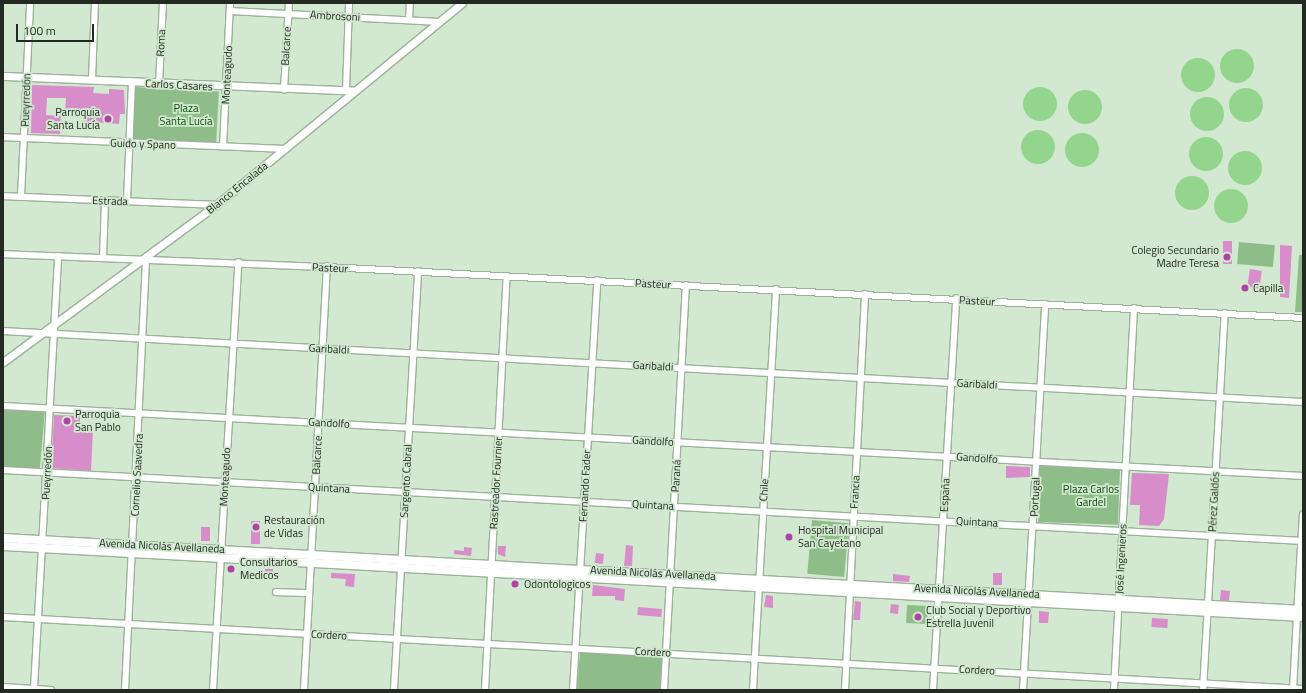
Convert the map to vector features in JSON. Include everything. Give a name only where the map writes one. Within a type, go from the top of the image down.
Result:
[{"type":"main road","name":"Avenida Nicolás Avellaneda","points":[[3,538],[43,544],[1300,613]]},
{"type":"main road","name":"Avenida Nicolás Avellaneda","points":[[3,546],[43,544]]},
{"type":"street","name":"Pueyrredón","points":[[21,197],[30,3]]},
{"type":"street","points":[[92,80],[95,3]]},
{"type":"street","name":"Roma","points":[[159,84],[163,3]]},
{"type":"street","name":"Monteagudo","points":[[223,147],[230,3]]},
{"type":"street","name":"Balcarce","points":[[284,90],[289,3]]},
{"type":"street","points":[[346,91],[349,3]]},
{"type":"street","points":[[409,20],[410,3]]},
{"type":"street","name":"Blanco Encalada","points":[[3,362],[146,260],[216,205],[462,3]]},
{"type":"street","name":"Ambrosoni","points":[[230,11],[440,22]]},
{"type":"street","name":"Carlos Casares","points":[[3,76],[284,90],[354,91]]},
{"type":"street","points":[[127,202],[132,82]]},
{"type":"street","name":"Guido y Spano","points":[[3,137],[130,144],[284,149]]},
{"type":"street","name":"Estrada","points":[[3,196],[216,205]]},
{"type":"street","points":[[103,258],[105,201]]},
{"type":"street","name":"Pasteur","points":[[3,254],[327,267],[1303,318]]},
{"type":"street","name":"Pueyrredón","points":[[34,689],[58,257]]},
{"type":"street","name":"Cornelio Saavedra","points":[[125,690],[144,338],[146,260]]},
{"type":"street","name":"Monteagudo","points":[[213,690],[238,264]]},
{"type":"street","name":"Balcarce","points":[[304,690],[327,267]]},
{"type":"street","name":"Sargento Cabral","points":[[394,690],[418,272]]},
{"type":"street","name":"Rastreador Fournier","points":[[485,690],[507,277]]},
{"type":"street","name":"Fernando Fader","points":[[573,690],[597,281]]},
{"type":"street","name":"Paraná","points":[[664,690],[686,286]]},
{"type":"street","name":"Chile","points":[[753,690],[776,290]]},
{"type":"street","name":"Francia","points":[[845,690],[865,295]]},
{"type":"street","name":"España","points":[[933,690],[956,299]]},
{"type":"street","name":"Portugal","points":[[1024,690],[1045,305]]},
{"type":"street","name":"José Ingenieros","points":[[1114,690],[1134,309]]},
{"type":"street","name":"Pérez Galdós","points":[[1203,690],[1225,314]]},
{"type":"street","name":"Garibaldi","points":[[3,331],[1303,402]]},
{"type":"street","name":"Gandolfo","points":[[3,406],[1303,476]]},
{"type":"street","name":"Quintana","points":[[3,470],[763,510],[1302,541]]},
{"type":"street","points":[[1293,689],[1300,613],[1303,514]]},
{"type":"street","points":[[276,592],[309,593]]},
{"type":"street","name":"Cordero","points":[[3,617],[1303,689]]},
{"type":"street","points":[[3,687],[51,690]]},
{"type":"green space","name":"Plaza Santa Lucía","points":[[135,87],[219,91],[216,144],[132,140]]},
{"type":"green space","points":[[1239,242],[1275,245],[1273,267],[1237,264]]},
{"type":"green space","points":[[1299,255],[1303,255],[1303,312],[1295,312]]},
{"type":"green space","points":[[3,408],[45,412],[40,470],[3,467]]},
{"type":"green space","name":"Plaza Carlos Gardel","points":[[1040,466],[1120,469],[1118,525],[1038,522]]},
{"type":"green space","points":[[812,520],[849,523],[844,577],[807,574]]},
{"type":"green space","name":"Club Social y Deportivo Estrella Juvenil","points":[[907,605],[928,606],[927,624],[906,623]]},
{"type":"green space","points":[[580,652],[662,657],[662,690],[577,690]]},
{"type":"shaded area","points":[[1237,49],[1249,54],[1254,66],[1249,78],[1237,83],[1225,78],[1220,66],[1225,54]]},
{"type":"shaded area","points":[[1198,58],[1210,63],[1215,75],[1210,87],[1198,92],[1186,87],[1181,75],[1186,63]]},
{"type":"shaded area","points":[[1040,87],[1052,92],[1057,104],[1052,116],[1040,121],[1028,116],[1023,104],[1028,92]]},
{"type":"shaded area","points":[[1246,88],[1258,93],[1263,105],[1258,117],[1246,122],[1234,117],[1229,105],[1234,93]]},
{"type":"shaded area","points":[[1085,90],[1097,95],[1102,107],[1097,119],[1085,124],[1073,119],[1068,107],[1073,95]]},
{"type":"shaded area","points":[[1207,97],[1219,102],[1224,114],[1219,126],[1207,131],[1195,126],[1190,114],[1195,102]]},
{"type":"shaded area","points":[[1038,130],[1050,135],[1055,147],[1050,159],[1038,164],[1026,159],[1021,147],[1026,135]]},
{"type":"shaded area","points":[[1082,133],[1094,138],[1099,150],[1094,162],[1082,167],[1070,162],[1065,150],[1070,138]]},
{"type":"shaded area","points":[[1206,137],[1218,142],[1223,154],[1218,166],[1206,171],[1194,166],[1189,154],[1194,142]]},
{"type":"shaded area","points":[[1245,151],[1257,156],[1262,168],[1257,180],[1245,185],[1233,180],[1228,168],[1233,156]]},
{"type":"shaded area","points":[[1192,176],[1204,181],[1209,193],[1204,205],[1192,210],[1180,205],[1175,193],[1180,181]]},
{"type":"shaded area","points":[[1231,189],[1243,194],[1248,206],[1243,218],[1231,223],[1219,218],[1214,206],[1219,194]]},
{"type":"building","points":[[32,85],[94,87],[93,93],[109,94],[109,89],[124,90],[125,114],[120,114],[119,124],[91,122],[91,130],[83,130],[83,116],[65,115],[66,98],[47,98],[46,115],[61,116],[60,134],[31,133]]},
{"type":"building","name":"Colegio Secundario Madre Teresa","points":[[1223,241],[1232,241],[1232,264],[1223,264]]},
{"type":"building","points":[[1280,245],[1292,246],[1289,298],[1280,297]]},
{"type":"building","points":[[1250,269],[1262,271],[1259,289],[1247,287]]},
{"type":"building","points":[[54,415],[80,416],[80,428],[93,429],[91,471],[51,468]]},
{"type":"building","points":[[1006,466],[1030,467],[1030,477],[1006,478]]},
{"type":"building","points":[[1132,473],[1169,474],[1164,519],[1159,526],[1139,525],[1140,505],[1130,505]]},
{"type":"building","name":"Restauración de Vidas","points":[[251,521],[260,521],[260,544],[251,544]]},
{"type":"building","points":[[201,527],[210,527],[210,541],[201,541]]},
{"type":"building","points":[[626,545],[633,546],[632,566],[624,566]]},
{"type":"building","points":[[498,546],[506,546],[505,557],[498,554]]},
{"type":"building","points":[[464,547],[472,548],[471,556],[454,554],[454,550],[464,551]]},
{"type":"building","points":[[596,553],[604,554],[603,564],[595,563]]},
{"type":"building","points":[[265,569],[273,569],[273,580],[265,580]]},
{"type":"building","points":[[331,573],[355,574],[354,587],[345,586],[346,579],[331,578]]},
{"type":"building","points":[[993,573],[1002,573],[1002,585],[993,585]]},
{"type":"building","points":[[893,574],[910,576],[909,582],[893,581]]},
{"type":"building","points":[[593,585],[625,589],[624,601],[615,600],[615,596],[592,596]]},
{"type":"building","points":[[1221,590],[1230,591],[1229,601],[1220,600]]},
{"type":"building","points":[[766,595],[773,596],[773,608],[764,607]]},
{"type":"building","points":[[855,601],[861,602],[860,620],[853,620]]},
{"type":"building","points":[[891,604],[899,605],[898,614],[890,613]]},
{"type":"building","points":[[638,607],[662,609],[661,617],[637,615]]},
{"type":"building","points":[[1039,611],[1049,612],[1048,623],[1039,623]]},
{"type":"building","points":[[1152,618],[1168,619],[1167,628],[1151,627]]},
{"type":"place","name":"Parroquia Santa Lucía","points":[[108,119]]},
{"type":"place","name":"Colegio Secundario Madre Teresa","points":[[1227,257]]},
{"type":"place","name":"Capilla","points":[[1245,288]]},
{"type":"place","name":"Parroquia San Pablo","points":[[67,421]]},
{"type":"place","name":"Restauración de Vidas","points":[[256,527]]},
{"type":"place","name":"Hospital Municipal San Cayetano","points":[[789,537]]},
{"type":"place","name":"Consultarios Medicos","points":[[231,569]]},
{"type":"place","name":"Odontologicos","points":[[515,584]]},
{"type":"place","name":"Club Social y Deportivo Estrella Juvenil","points":[[918,617]]}]
